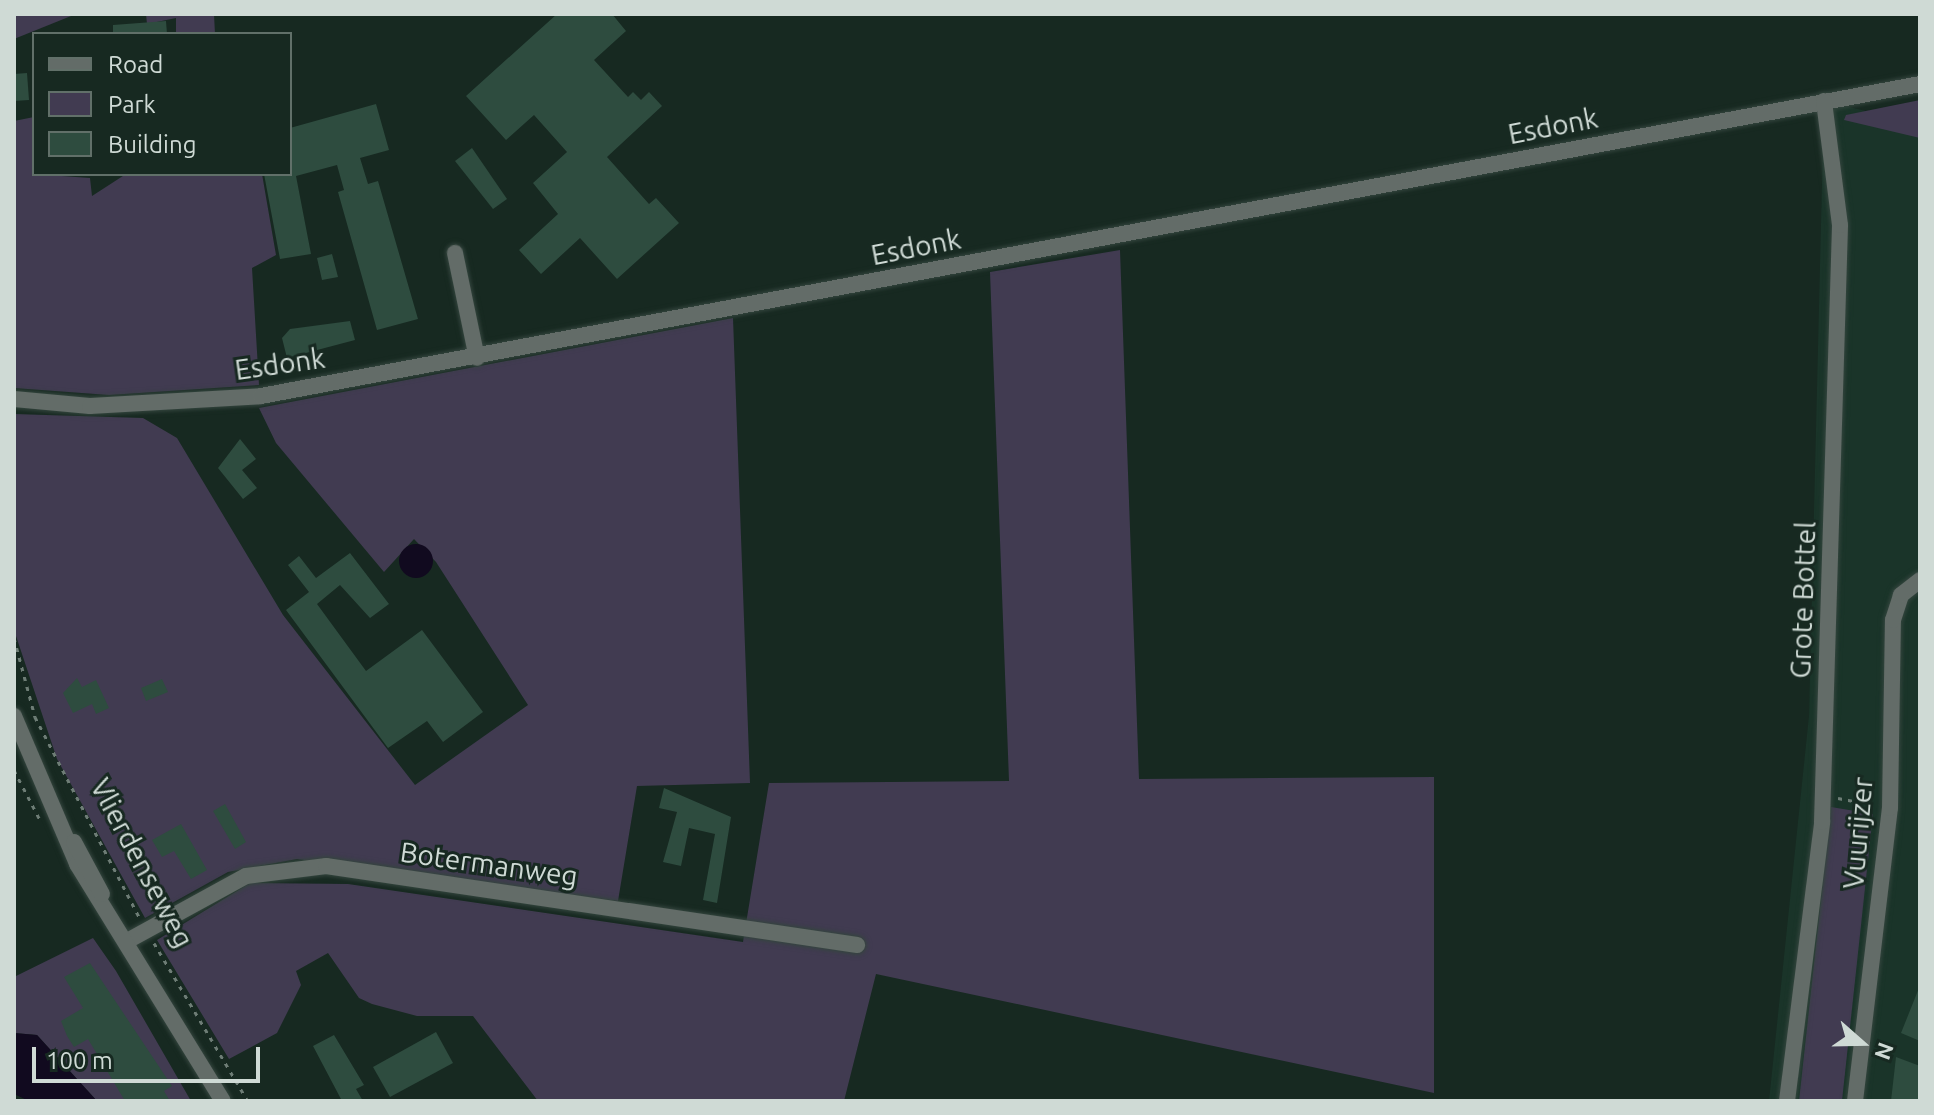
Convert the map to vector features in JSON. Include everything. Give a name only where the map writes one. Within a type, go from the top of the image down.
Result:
[{"type":"street","name":"Esdonk","points":[[14,399],[90,406],[261,396],[477,358],[1920,84]]},
{"type":"street","name":"Grote Bottel","points":[[1787,1101],[1822,795],[1840,225],[1824,101]]},
{"type":"street","points":[[455,253],[477,358]]},
{"type":"street","name":"Vuurijzer","points":[[1855,1101],[1890,808],[1893,620],[1901,595],[1920,580]]},
{"type":"street","name":"Vlierdenseweg","points":[[14,716],[71,840],[98,875],[102,896],[223,1101]]},
{"type":"street","name":"Botermanweg","points":[[129,940],[246,876],[326,866],[857,945]]},
{"type":"path","name":"Vlierdenseweg","points":[[14,638],[35,717],[146,930],[248,1101]]},
{"type":"path","points":[[1822,795],[1890,808]]},
{"type":"shaded area","points":[[1824,101],[1920,124],[1920,1101],[1769,1101],[1809,716]]},
{"type":"shaded area","points":[[416,544],[428,549],[433,561],[428,573],[416,578],[404,573],[399,561],[404,549]]},
{"type":"shaded area","points":[[14,1033],[37,1035],[97,1101],[29,1101],[14,1094]]},
{"type":"green space","points":[[14,14],[76,14],[14,39]]},
{"type":"green space","points":[[146,14],[214,14],[215,32],[176,32],[176,18],[147,24]]},
{"type":"green space","points":[[1920,100],[1920,138],[1844,120],[1846,115]]},
{"type":"green space","points":[[32,117],[32,176],[90,178],[92,196],[123,176],[262,176],[276,255],[252,268],[259,385],[109,395],[14,388],[14,121]]},
{"type":"green space","points":[[1120,250],[1139,779],[1434,777],[1434,1093],[876,974],[844,1101],[538,1101],[473,1016],[417,1016],[372,1004],[359,998],[328,953],[296,971],[301,985],[277,1033],[229,1059],[157,940],[250,883],[348,884],[743,942],[769,783],[1009,781],[990,272]]},
{"type":"green space","points":[[733,318],[750,783],[637,786],[618,901],[297,859],[228,872],[145,918],[57,759],[14,630],[14,414],[143,418],[177,438],[283,615],[415,785],[528,705],[436,562],[414,539],[384,572],[276,443],[259,408]]},
{"type":"green space","points":[[1831,807],[1873,814],[1842,1101],[1799,1101]]},
{"type":"green space","points":[[93,938],[116,971],[191,1101],[97,1101],[37,1035],[14,1033],[14,977]]},
{"type":"building","points":[[557,14],[612,14],[626,31],[594,60],[628,97],[633,92],[641,100],[649,92],[662,106],[607,157],[649,204],[656,198],[679,223],[617,279],[580,238],[541,274],[519,250],[558,214],[533,183],[567,152],[534,115],[506,140],[466,96]]},
{"type":"building","points":[[166,21],[167,32],[113,32],[113,25]]},
{"type":"building","points":[[27,73],[29,100],[14,101],[14,74]]},
{"type":"building","points":[[376,104],[389,150],[360,158],[368,184],[378,181],[418,319],[377,330],[338,192],[344,190],[337,165],[296,176],[311,254],[280,259],[264,176],[292,176],[292,127]]},
{"type":"building","points":[[472,148],[507,199],[493,209],[455,161]]},
{"type":"building","points":[[332,254],[338,277],[322,280],[317,258]]},
{"type":"building","points":[[350,321],[355,340],[287,358],[282,338],[290,329]]},
{"type":"building","points":[[240,439],[256,459],[242,470],[257,488],[243,499],[218,468]]},
{"type":"building","points":[[350,553],[389,604],[370,618],[340,585],[317,604],[366,671],[422,630],[483,712],[443,742],[427,721],[388,748],[286,610],[309,592],[288,565],[299,556],[316,578]]},
{"type":"building","points":[[77,678],[82,687],[96,680],[109,708],[96,714],[92,704],[73,713],[63,693]]},
{"type":"building","points":[[162,679],[168,692],[146,701],[141,688]]},
{"type":"building","points":[[664,788],[731,817],[717,903],[703,900],[715,834],[689,828],[681,866],[663,862],[677,812],[659,808]]},
{"type":"building","points":[[225,804],[246,842],[235,849],[213,811]]},
{"type":"building","points":[[181,824],[207,870],[191,879],[174,851],[162,857],[152,840]]},
{"type":"building","points":[[90,963],[172,1086],[164,1091],[170,1101],[125,1101],[88,1039],[74,1047],[67,1036],[61,1021],[83,1008],[64,977]]},
{"type":"building","points":[[1920,988],[1920,1041],[1901,1033]]},
{"type":"building","points":[[436,1032],[453,1063],[390,1097],[373,1067]]},
{"type":"building","points":[[334,1035],[364,1085],[356,1089],[363,1101],[342,1101],[313,1046]]},
{"type":"building","points":[[1896,1057],[1920,1066],[1920,1101],[1891,1101]]}]
